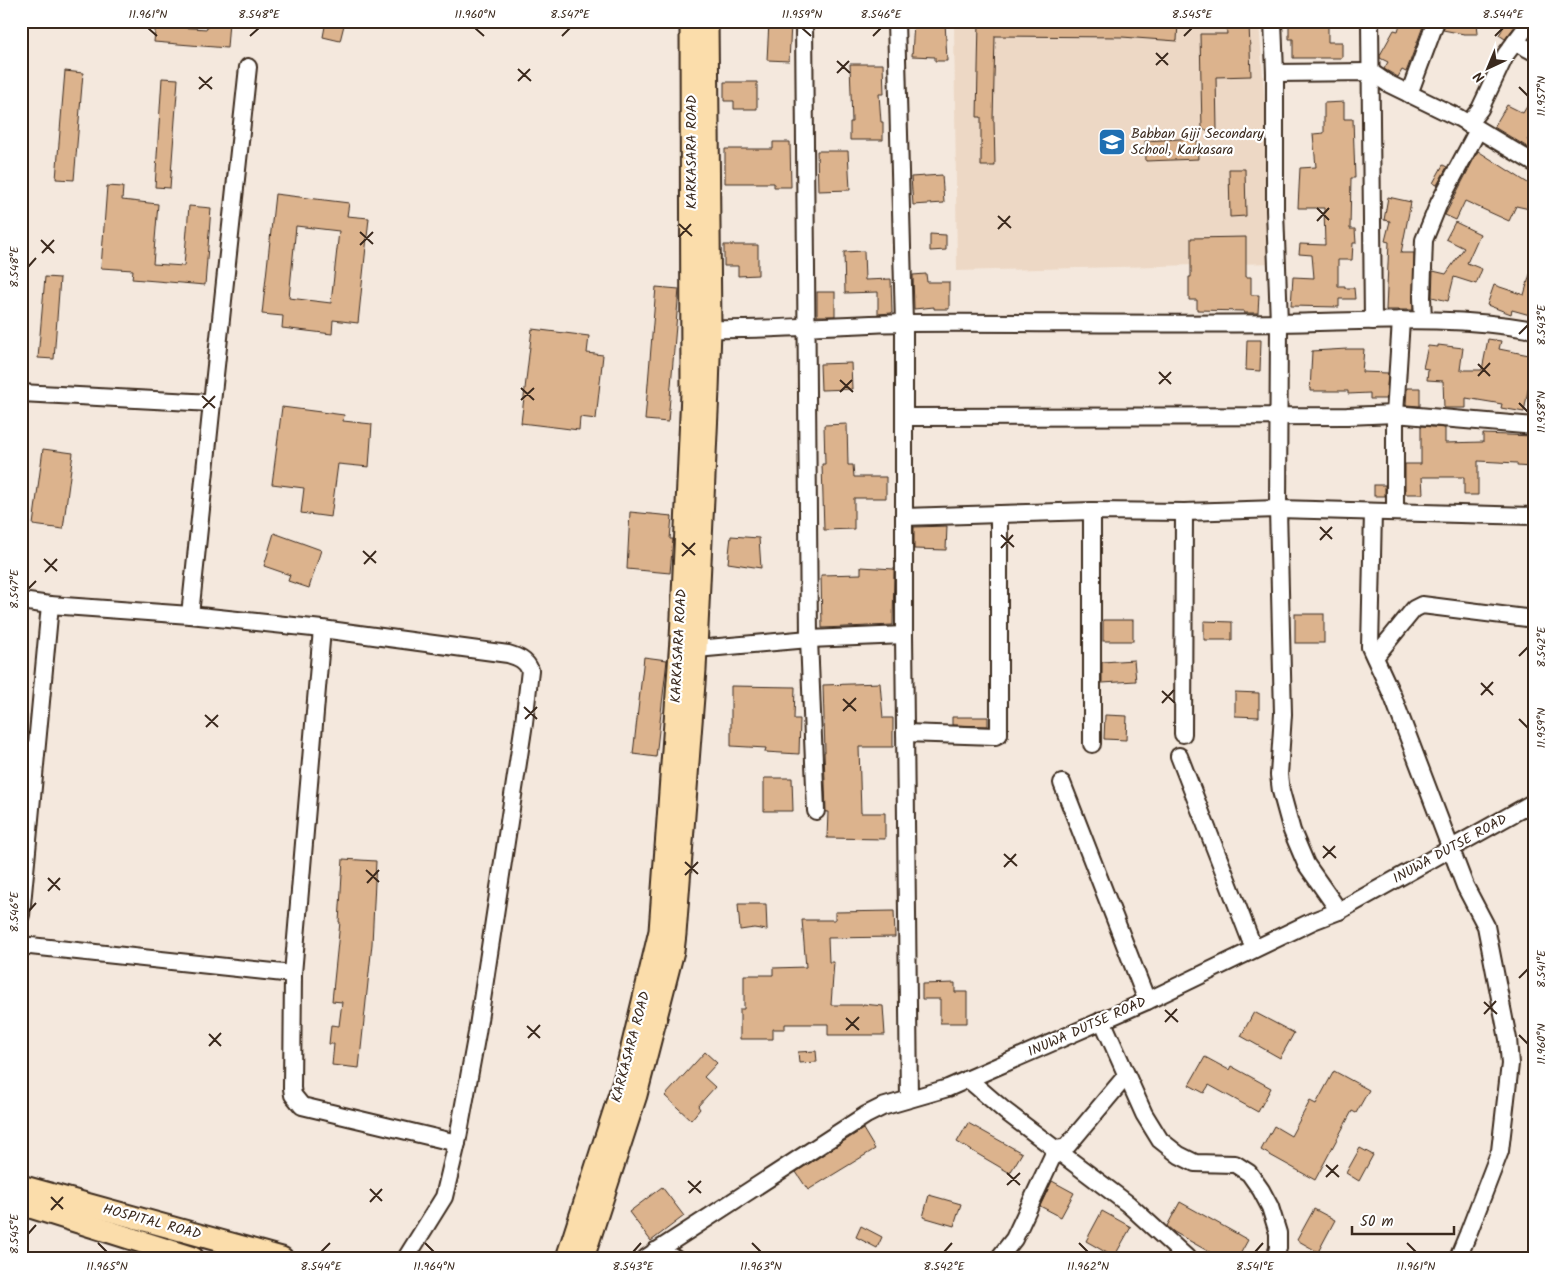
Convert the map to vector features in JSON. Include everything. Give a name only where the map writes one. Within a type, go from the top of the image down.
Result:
[{"type":"main road","name":"KARKASARA ROAD","points":[[691,21],[702,329]]},
{"type":"main road","name":"KARKASARA ROAD","points":[[583,1258],[636,1095],[673,950],[688,650],[692,393],[702,329],[707,21]]},
{"type":"main road","name":"KARKASARA ROAD","points":[[567,1258],[624,1081],[657,946],[688,650]]},
{"type":"main road","name":"HOSPITAL ROAD","points":[[21,1186],[282,1258]]},
{"type":"main road","name":"HOSPITAL ROAD","points":[[21,1204],[193,1258]]},
{"type":"street","points":[[804,21],[809,639],[816,811]]},
{"type":"street","points":[[896,21],[904,323],[904,635],[909,1099]]},
{"type":"street","points":[[1273,21],[1280,416],[1278,509],[1283,714],[1280,783],[1292,831],[1306,864],[1339,911]]},
{"type":"street","points":[[1370,21],[1373,320]]},
{"type":"street","points":[[1409,94],[1436,21]]},
{"type":"street","points":[[1423,320],[1424,240],[1499,67],[1531,21]]},
{"type":"street","points":[[1515,42],[1534,52]]},
{"type":"street","points":[[190,615],[248,67]]},
{"type":"street","points":[[1275,73],[1371,72],[1387,84],[1473,127],[1534,163]]},
{"type":"street","points":[[1395,512],[1395,414],[1401,320]]},
{"type":"street","points":[[702,329],[904,323],[1279,323],[1423,320],[1503,324],[1534,330]]},
{"type":"street","points":[[21,393],[212,403]]},
{"type":"street","points":[[904,417],[1347,416],[1395,414],[1534,426]]},
{"type":"street","points":[[904,517],[1092,511],[1184,512],[1278,509],[1534,516]]},
{"type":"street","points":[[1092,511],[1092,744]]},
{"type":"street","points":[[1183,734],[1184,512]]},
{"type":"street","points":[[1374,512],[1370,647],[1394,697],[1465,886],[1486,926],[1508,1039],[1510,1064],[1500,1151],[1458,1258]]},
{"type":"street","points":[[905,733],[996,736],[999,734],[999,514]]},
{"type":"street","points":[[21,601],[50,605],[190,615],[322,629],[508,654],[522,659],[527,664],[530,670],[524,723],[480,1014],[457,1143],[444,1197],[406,1258]]},
{"type":"street","points":[[21,915],[50,605]]},
{"type":"street","points":[[1375,657],[1414,609],[1422,605],[1534,619]]},
{"type":"street","points":[[322,629],[294,974],[293,1095],[302,1106],[457,1143]]},
{"type":"street","points":[[688,650],[809,639],[904,635]]},
{"type":"street","points":[[1179,756],[1254,949]]},
{"type":"street","points":[[1062,783],[1147,1001]]},
{"type":"street","name":"INUWA DUTSE ROAD","points":[[650,1255],[866,1115],[882,1107],[948,1088],[1147,1001],[1254,949],[1339,911],[1534,802]]},
{"type":"street","points":[[21,945],[294,974]]},
{"type":"street","points":[[1102,1020],[1144,1114],[1160,1140],[1179,1155],[1195,1163],[1235,1164],[1249,1173],[1270,1207],[1278,1233],[1278,1248],[1275,1258]]},
{"type":"street","points":[[1056,1149],[1068,1145],[1126,1076]]},
{"type":"street","points":[[968,1078],[1005,1111],[1128,1204],[1187,1258]]},
{"type":"street","points":[[999,1258],[1014,1239],[1056,1149]]},
{"type":"street","points":[[650,1255],[674,1258]]},
{"type":"shaded area","name":"Babban Giji Secondary School, Karkasara","points":[[954,21],[1259,21],[1276,263],[957,271]]},
{"type":"building","points":[[156,21],[176,21],[175,27],[207,29],[207,21],[229,21],[227,48],[154,42]]},
{"type":"building","points":[[326,21],[345,21],[340,41],[323,37]]},
{"type":"building","points":[[914,21],[945,21],[947,61],[935,61],[935,57],[912,56]]},
{"type":"building","points":[[979,21],[1178,22],[1177,41],[1122,37],[995,36],[993,121],[995,166],[981,166],[981,117],[977,117]]},
{"type":"building","points":[[1401,21],[1425,21],[1406,72],[1402,70],[1398,77],[1384,69],[1388,62],[1380,58],[1380,55],[1394,30],[1398,31]]},
{"type":"building","points":[[1446,21],[1477,21],[1478,34],[1464,34],[1443,30]]},
{"type":"building","points":[[1507,21],[1516,25],[1505,39],[1499,35]]},
{"type":"building","points":[[769,22],[791,24],[789,61],[767,60]]},
{"type":"building","points":[[1226,24],[1249,24],[1251,76],[1216,77],[1217,130],[1202,130],[1200,34],[1227,34]]},
{"type":"building","points":[[1289,25],[1328,26],[1328,42],[1342,42],[1342,58],[1293,58],[1293,39],[1289,39]]},
{"type":"building","points":[[850,64],[883,64],[884,94],[879,94],[881,122],[883,122],[883,140],[850,140],[850,122],[852,122]]},
{"type":"building","points":[[65,71],[83,73],[74,180],[56,179]]},
{"type":"building","points":[[162,78],[178,79],[170,188],[155,187]]},
{"type":"building","points":[[724,82],[757,82],[757,109],[734,109],[734,101],[724,101]]},
{"type":"building","points":[[1534,95],[1534,129],[1527,140],[1534,141],[1534,151],[1494,127],[1507,105],[1523,113]]},
{"type":"building","points":[[1344,102],[1344,119],[1353,119],[1355,178],[1351,178],[1350,229],[1355,229],[1356,243],[1353,243],[1352,260],[1338,260],[1338,286],[1354,288],[1355,299],[1339,299],[1339,307],[1291,306],[1293,277],[1314,278],[1312,255],[1299,254],[1300,244],[1325,245],[1324,208],[1298,208],[1300,168],[1316,167],[1313,134],[1324,133],[1324,103]]},
{"type":"building","points":[[1197,138],[1198,159],[1146,161],[1145,141]]},
{"type":"building","points":[[773,142],[790,142],[791,187],[774,187],[774,183],[725,183],[725,149],[773,149]]},
{"type":"building","points":[[817,151],[848,151],[850,190],[818,191]]},
{"type":"building","points":[[1478,151],[1534,187],[1534,210],[1516,206],[1509,221],[1465,201],[1456,220],[1445,215]]},
{"type":"building","points":[[1443,165],[1447,167],[1437,185],[1433,183]]},
{"type":"building","points":[[1229,169],[1245,169],[1246,216],[1230,217]]},
{"type":"building","points":[[942,175],[944,203],[913,205],[911,177]]},
{"type":"building","points":[[107,186],[123,187],[122,200],[158,204],[153,264],[184,266],[189,206],[211,208],[205,285],[132,279],[133,270],[101,268]]},
{"type":"building","points":[[275,194],[349,203],[347,216],[369,218],[358,323],[333,320],[332,334],[282,328],[283,316],[262,314]],"holes":[[[296,226],[339,231],[331,303],[289,298]]]},
{"type":"building","points":[[1388,197],[1411,202],[1401,253],[1414,253],[1413,310],[1386,310],[1389,242],[1385,241],[1390,221],[1384,220]]},
{"type":"building","points":[[1455,222],[1480,234],[1467,263],[1482,269],[1476,284],[1454,277],[1448,301],[1432,297],[1433,271],[1446,274],[1464,248],[1446,239]]},
{"type":"building","points":[[930,234],[946,235],[946,250],[930,251]]},
{"type":"building","points":[[1246,237],[1246,277],[1251,277],[1251,295],[1259,295],[1258,313],[1197,310],[1197,300],[1189,300],[1191,238]]},
{"type":"building","points":[[724,245],[758,245],[758,275],[738,276],[738,266],[724,266]]},
{"type":"building","points":[[864,251],[865,280],[891,279],[892,313],[878,314],[878,292],[845,293],[844,252]]},
{"type":"building","points":[[926,274],[927,282],[949,282],[949,309],[934,309],[934,307],[914,309],[913,275]]},
{"type":"building","points":[[1530,274],[1534,275],[1534,303],[1530,315],[1512,310],[1511,314],[1487,305],[1494,285],[1524,295]]},
{"type":"building","points":[[45,277],[60,278],[54,359],[38,358]]},
{"type":"building","points":[[656,287],[679,289],[668,422],[645,420]]},
{"type":"building","points":[[817,292],[835,292],[835,316],[817,316]]},
{"type":"building","points":[[532,329],[589,336],[587,353],[603,355],[596,419],[580,417],[579,430],[521,423]]},
{"type":"building","points":[[1488,339],[1501,341],[1499,349],[1534,356],[1534,380],[1530,379],[1524,412],[1501,408],[1502,404],[1466,398],[1466,408],[1444,408],[1443,381],[1427,380],[1428,369],[1423,368],[1428,346],[1438,347],[1438,345],[1463,348],[1460,370],[1482,370]]},
{"type":"building","points":[[1247,340],[1261,340],[1260,371],[1246,370]]},
{"type":"building","points":[[1364,349],[1362,372],[1388,373],[1386,399],[1370,399],[1370,393],[1348,394],[1348,391],[1310,391],[1312,351]]},
{"type":"building","points":[[851,363],[852,389],[821,390],[820,364]]},
{"type":"building","points":[[1407,388],[1420,388],[1420,406],[1406,405]]},
{"type":"building","points":[[282,407],[344,415],[343,421],[372,424],[369,467],[338,464],[331,517],[301,513],[304,488],[272,484]]},
{"type":"building","points":[[847,424],[848,465],[853,465],[854,477],[886,477],[886,498],[854,498],[854,529],[824,530],[822,464],[825,464],[824,425]]},
{"type":"building","points":[[1421,426],[1445,428],[1445,443],[1483,442],[1483,434],[1533,436],[1531,467],[1517,466],[1517,463],[1478,461],[1478,495],[1464,495],[1464,477],[1422,477],[1423,494],[1405,494],[1405,464],[1421,464]]},
{"type":"building","points":[[43,449],[73,453],[63,529],[33,525]]},
{"type":"building","points":[[1374,485],[1385,485],[1385,496],[1374,496]]},
{"type":"building","points":[[630,512],[672,516],[670,539],[673,539],[670,573],[627,569]]},
{"type":"building","points":[[947,526],[946,550],[914,549],[914,527]]},
{"type":"building","points":[[274,533],[321,550],[309,588],[288,581],[290,575],[264,566]]},
{"type":"building","points":[[731,536],[759,538],[761,568],[728,563]]},
{"type":"building","points":[[861,567],[894,569],[893,625],[822,628],[821,575],[861,574]]},
{"type":"building","points":[[1295,614],[1324,614],[1324,643],[1295,643]]},
{"type":"building","points":[[1103,620],[1133,620],[1133,641],[1103,641]]},
{"type":"building","points":[[1204,621],[1232,622],[1232,640],[1204,640]]},
{"type":"building","points":[[644,657],[667,660],[656,757],[633,754]]},
{"type":"building","points":[[1134,660],[1136,681],[1102,683],[1102,662]]},
{"type":"building","points":[[880,683],[883,718],[893,718],[893,747],[859,747],[861,813],[885,813],[885,839],[827,838],[828,812],[826,812],[823,685]]},
{"type":"building","points":[[731,686],[795,687],[794,719],[800,719],[799,754],[765,752],[766,748],[731,746]]},
{"type":"building","points":[[1235,692],[1259,693],[1259,717],[1235,716]]},
{"type":"building","points":[[1105,715],[1127,716],[1126,740],[1104,739]]},
{"type":"building","points":[[952,717],[988,717],[988,726],[952,725]]},
{"type":"building","points":[[764,778],[792,778],[793,811],[764,811]]},
{"type":"building","points":[[343,859],[376,861],[372,944],[359,1068],[332,1065],[334,1044],[329,1044],[331,1025],[339,1026],[342,1002],[332,1001],[340,922]]},
{"type":"building","points":[[738,904],[766,904],[767,930],[754,928],[740,930]]},
{"type":"building","points":[[894,911],[895,937],[828,938],[829,962],[834,962],[831,1005],[863,1004],[883,1006],[885,1035],[828,1035],[828,1024],[785,1024],[785,1029],[773,1029],[773,1039],[740,1039],[740,1009],[744,1009],[744,975],[773,975],[773,968],[806,967],[802,920],[835,920],[835,912]]},
{"type":"building","points":[[955,983],[955,992],[967,992],[967,1023],[940,1023],[940,999],[922,999],[922,984]]},
{"type":"building","points":[[1254,1012],[1294,1033],[1280,1058],[1241,1036]]},
{"type":"building","points":[[816,1051],[817,1062],[799,1063],[798,1052]]},
{"type":"building","points":[[705,1052],[717,1063],[704,1077],[715,1087],[698,1106],[700,1109],[691,1120],[665,1096]]},
{"type":"building","points":[[1205,1057],[1229,1070],[1231,1066],[1271,1088],[1258,1112],[1209,1085],[1204,1093],[1189,1085]]},
{"type":"building","points":[[1334,1071],[1369,1090],[1356,1113],[1352,1111],[1315,1180],[1261,1150],[1274,1126],[1291,1136],[1310,1101],[1316,1104]]},
{"type":"building","points":[[968,1123],[1022,1153],[1010,1173],[957,1142]]},
{"type":"building","points":[[863,1129],[875,1149],[808,1190],[796,1172]]},
{"type":"building","points":[[1360,1148],[1373,1155],[1359,1181],[1346,1173]]},
{"type":"building","points":[[1052,1181],[1074,1193],[1061,1217],[1040,1206]]},
{"type":"building","points":[[662,1187],[684,1216],[651,1241],[629,1212]]},
{"type":"building","points":[[929,1195],[961,1204],[954,1226],[923,1217]]},
{"type":"building","points":[[1180,1202],[1248,1240],[1238,1258],[1220,1258],[1174,1232],[1167,1226]]},
{"type":"building","points":[[1314,1209],[1335,1220],[1318,1252],[1297,1240]]},
{"type":"building","points":[[1102,1211],[1131,1227],[1114,1257],[1086,1241]]},
{"type":"building","points":[[861,1226],[882,1237],[877,1248],[856,1237]]},
{"type":"place","name":"Babban Giji Secondary School, Karkasara","points":[[1112,142]]}]
